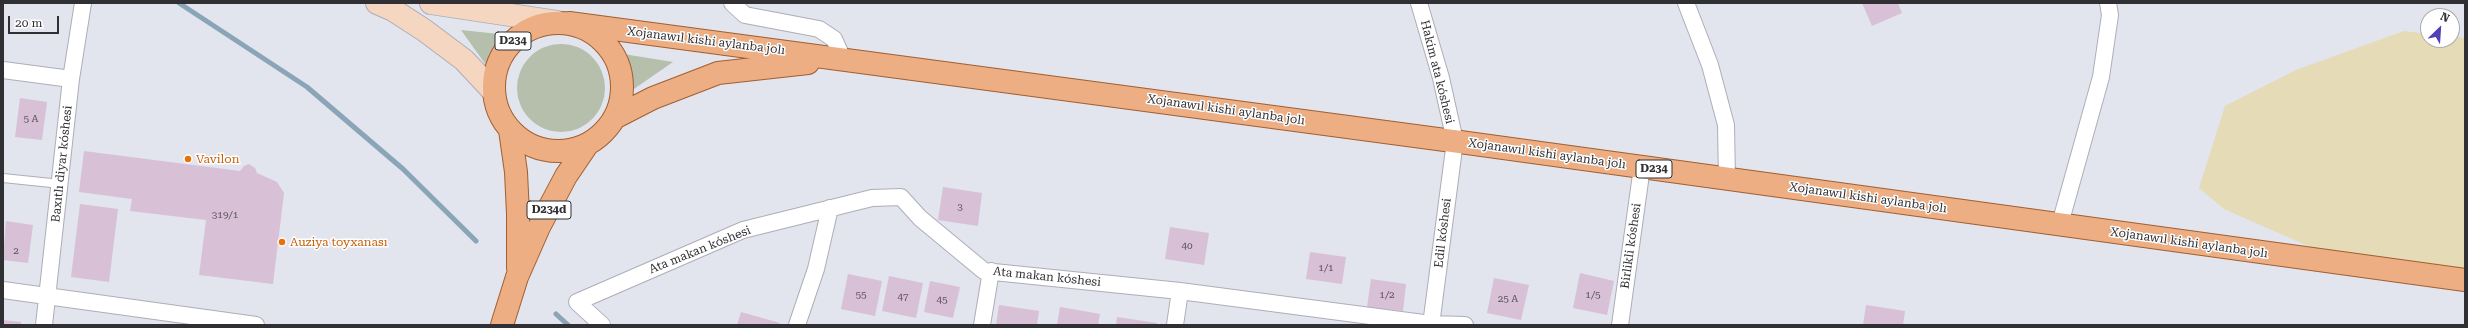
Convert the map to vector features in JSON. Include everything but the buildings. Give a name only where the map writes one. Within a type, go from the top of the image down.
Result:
[{"type":"main road","name":"D234","points":[[377,3],[393,10],[424,30],[464,60],[493,91]]},
{"type":"main road","name":"Xojanawıl kishi aylanba jolı","points":[[431,3],[563,23],[1455,141],[2465,280]]},
{"type":"main road","name":"D234","points":[[586,145],[566,151],[545,150],[526,143],[510,130],[498,112],[493,91],[495,70],[504,51],[518,36],[537,26],[563,23],[589,30],[605,42],[616,58],[622,77],[622,98],[616,117]]},
{"type":"main road","name":"Xojanawıl kishi aylanba jolı","points":[[616,117],[653,98],[718,73],[843,59]]},
{"type":"main road","points":[[586,145],[604,133],[616,117]]},
{"type":"main road","name":"D234d","points":[[510,130],[516,172],[518,214],[518,278]]},
{"type":"main road","name":"D234d","points":[[502,325],[518,278],[539,227],[566,176],[586,145]]},
{"type":"street","name":"Baxıtlı diyar kóshesi","points":[[44,325],[61,184],[71,79],[83,3]]},
{"type":"street","points":[[732,3],[745,16],[818,29],[834,39],[843,59]]},
{"type":"street","name":"Hakim ata kóshesi","points":[[1419,3],[1441,78],[1455,141]]},
{"type":"street","points":[[1686,3],[1710,64],[1726,124],[1727,179]]},
{"type":"street","points":[[2060,224],[2101,77],[2110,15],[2108,3]]},
{"type":"street","points":[[3,70],[71,79]]},
{"type":"street","name":"Edil kóshesi","points":[[1431,324],[1455,141]]},
{"type":"street","name":"Birlikli kóshesi","points":[[1620,325],[1642,167]]},
{"type":"street","name":"Ata makan kóshesi","points":[[602,325],[577,302],[743,230],[872,198],[901,197],[920,218],[984,271],[1180,292],[1431,324],[1465,325]]},
{"type":"street","points":[[797,325],[816,269],[830,208]]},
{"type":"street","points":[[982,325],[991,271]]},
{"type":"street","points":[[3,290],[256,325]]},
{"type":"street","points":[[1175,325],[1180,292]]},
{"type":"lane","points":[[3,178],[61,184]]},
{"type":"green space","points":[[461,30],[508,35],[494,48],[486,65]]},
{"type":"green space","points":[[561,44],[578,47],[586,51],[598,63],[602,71],[605,88],[602,105],[598,113],[586,125],[578,129],[561,132],[544,129],[536,125],[524,113],[520,105],[517,88],[520,71],[524,63],[536,51],[544,47]]},
{"type":"green space","points":[[617,53],[673,62],[631,91],[629,72],[625,62]]},
{"type":"sand","points":[[2404,31],[2420,33],[2420,48],[2460,48],[2460,37],[2465,38],[2465,279],[2349,264],[2224,209],[2199,188],[2225,106],[2296,70]]},
{"type":"waterway","points":[[179,3],[307,87],[403,169],[476,241]]},
{"type":"waterway","points":[[556,314],[568,325]]},
{"type":"place","name":"Vavilon","points":[[188,159]]},
{"type":"place","name":"Auziya toyxanası","points":[[282,242]]}]
